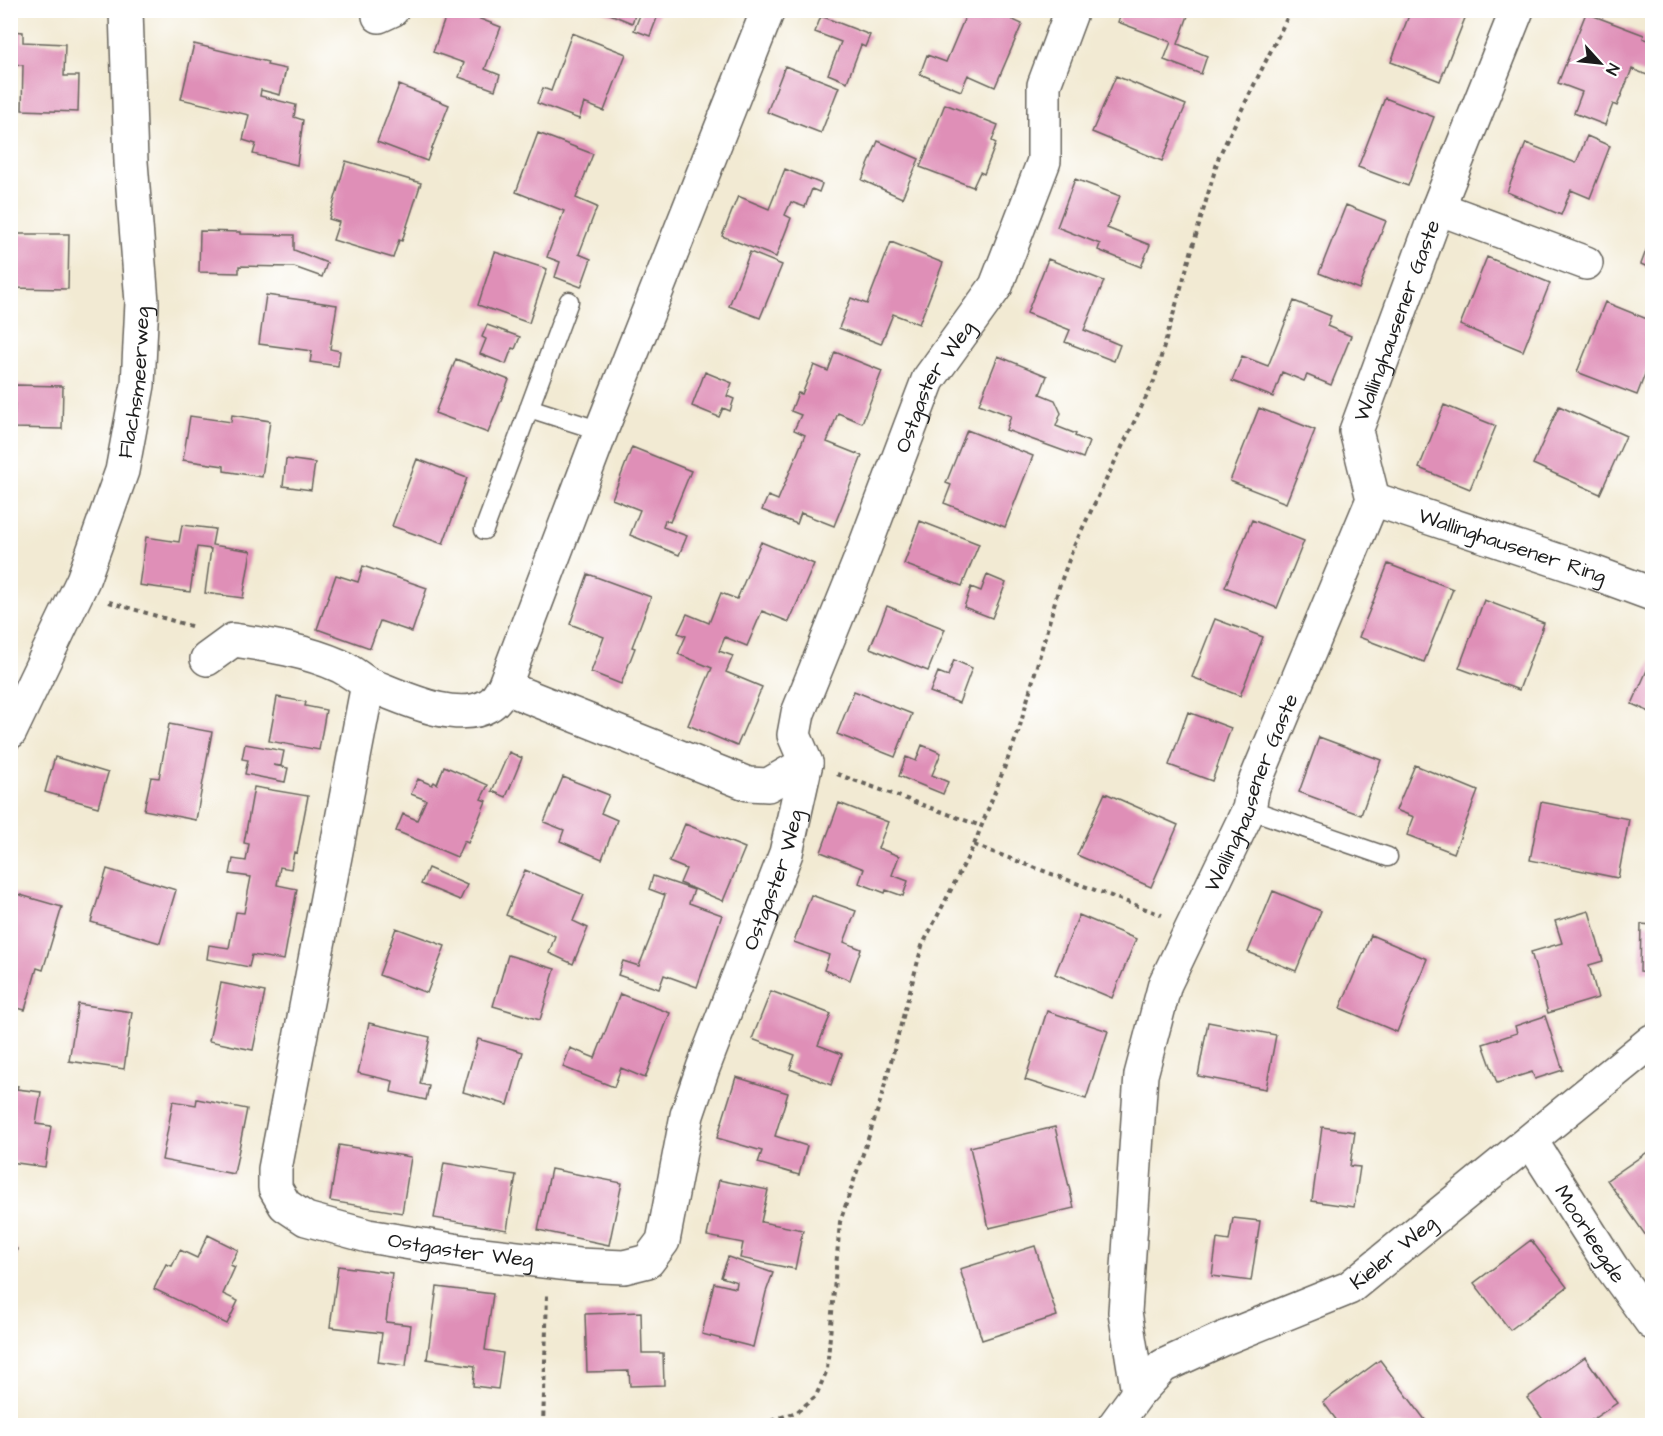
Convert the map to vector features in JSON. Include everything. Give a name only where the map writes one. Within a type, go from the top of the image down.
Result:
[{"type":"street","name":"Flachsmeerweg","points":[[10,732],[77,593],[122,471],[138,385],[142,302],[131,162],[126,10]]},
{"type":"street","points":[[207,659],[233,640],[242,641],[282,648],[340,666],[368,684],[423,705],[465,713],[490,705],[504,687],[601,431],[768,10]]},
{"type":"street","name":"Ostgaster Weg","points":[[368,684],[275,1169],[275,1188],[285,1205],[306,1219],[368,1236],[465,1252],[549,1262],[624,1268],[648,1261],[663,1241],[687,1115],[786,853],[806,763],[794,735],[798,713],[858,566],[928,380],[996,286],[1044,161],[1044,85],[1072,10]]},
{"type":"street","name":"Wallinghausener Gaste","points":[[1138,1393],[1125,1312],[1141,1075],[1165,984],[1249,809],[1253,787],[1373,499],[1356,431],[1438,208],[1517,10]]},
{"type":"street","name":"Wallinghausener Gaste","points":[[1438,208],[1586,263]]},
{"type":"street","name":"Wallinghausener Ring","points":[[1373,499],[1653,594]]},
{"type":"street","name":"Ostgaster Weg","points":[[504,687],[748,784],[768,785],[806,763]]},
{"type":"street","name":"Kieler Weg","points":[[1114,1425],[1138,1393],[1163,1366],[1220,1340],[1349,1288],[1653,1041]]},
{"type":"street","name":"Moorleegde","points":[[1531,1141],[1612,1268],[1653,1323]]},
{"type":"lane","points":[[484,530],[569,301]]},
{"type":"lane","points":[[529,408],[601,431]]},
{"type":"lane","points":[[1249,809],[1388,857]]},
{"type":"path","points":[[755,1425],[797,1412],[816,1396],[827,1370],[840,1222],[879,1106],[922,946],[974,845],[1018,734],[1059,587],[1074,546],[1154,381],[1219,156],[1291,10]]},
{"type":"path","points":[[77,593],[242,641]]},
{"type":"path","points":[[806,763],[981,826]]},
{"type":"path","points":[[974,845],[1194,927]]},
{"type":"path","points":[[543,1425],[549,1262]]},
{"type":"building","points":[[448,10],[457,10],[501,27],[485,69],[500,75],[495,90],[459,77],[464,63],[433,52]]},
{"type":"building","points":[[600,10],[637,10],[632,23]]},
{"type":"building","points":[[642,10],[660,10],[650,36],[634,30]]},
{"type":"building","points":[[968,10],[992,10],[1022,24],[995,87],[968,75],[961,91],[920,74],[927,55],[946,62]]},
{"type":"building","points":[[1122,10],[1190,10],[1178,44],[1207,56],[1201,74],[1164,60],[1171,42],[1118,22]]},
{"type":"building","points":[[1411,10],[1461,10],[1467,13],[1440,81],[1391,62]]},
{"type":"building","points":[[1586,13],[1644,35],[1643,38],[1652,42],[1652,77],[1632,69],[1617,106],[1613,104],[1605,125],[1574,113],[1582,92],[1558,83]]},
{"type":"building","points":[[821,16],[870,35],[865,47],[861,45],[847,82],[828,74],[841,42],[815,32]]},
{"type":"building","points":[[10,31],[23,32],[23,42],[65,44],[64,76],[79,76],[78,112],[22,110],[23,65],[10,64]]},
{"type":"building","points":[[572,33],[626,54],[604,111],[584,103],[579,119],[537,103],[543,88],[551,91]]},
{"type":"building","points":[[194,44],[268,62],[267,65],[286,69],[280,95],[261,90],[260,96],[296,105],[294,117],[303,120],[297,165],[253,154],[256,144],[243,140],[249,115],[181,99]]},
{"type":"building","points":[[785,66],[839,87],[821,133],[767,112]]},
{"type":"building","points":[[1116,76],[1186,105],[1162,161],[1092,132]]},
{"type":"building","points":[[399,85],[449,105],[427,161],[377,142]]},
{"type":"building","points":[[1385,98],[1434,117],[1408,186],[1358,167]]},
{"type":"building","points":[[945,104],[998,125],[992,141],[996,143],[984,174],[980,172],[973,187],[920,167]]},
{"type":"building","points":[[538,133],[593,154],[576,198],[597,207],[579,254],[591,259],[581,287],[555,277],[560,262],[547,257],[564,211],[516,192]]},
{"type":"building","points":[[1587,136],[1610,146],[1590,198],[1571,190],[1561,215],[1507,192],[1526,143],[1576,163]]},
{"type":"building","points":[[878,141],[919,159],[902,198],[862,180]]},
{"type":"building","points":[[346,161],[421,183],[402,241],[399,240],[393,258],[333,240],[339,222],[329,219]]},
{"type":"building","points":[[785,169],[822,184],[819,192],[812,189],[805,207],[791,202],[785,215],[791,218],[776,257],[722,236],[738,196],[769,209]]},
{"type":"building","points":[[1075,179],[1120,196],[1107,228],[1150,245],[1141,267],[1098,250],[1100,244],[1057,227]]},
{"type":"building","points":[[1346,205],[1386,221],[1359,289],[1319,273]]},
{"type":"building","points":[[200,231],[294,235],[294,250],[327,263],[322,277],[294,267],[239,266],[239,273],[199,272]]},
{"type":"building","points":[[10,234],[69,234],[68,289],[10,288]]},
{"type":"building","points":[[1652,235],[1652,269],[1641,264]]},
{"type":"building","points":[[891,242],[943,263],[919,324],[893,314],[881,344],[839,328],[851,298],[867,304]]},
{"type":"building","points":[[495,252],[547,269],[529,323],[478,305]]},
{"type":"building","points":[[750,252],[782,265],[760,318],[729,306]]},
{"type":"building","points":[[1487,257],[1550,283],[1523,351],[1460,325]]},
{"type":"building","points":[[1048,259],[1104,281],[1084,330],[1120,345],[1114,361],[1065,342],[1070,330],[1027,313]]},
{"type":"building","points":[[266,295],[337,305],[330,349],[340,351],[338,366],[310,362],[312,351],[259,344]]},
{"type":"building","points":[[1294,301],[1331,316],[1327,326],[1351,336],[1331,385],[1307,375],[1304,381],[1282,372],[1273,397],[1232,381],[1242,356],[1268,366]]},
{"type":"building","points":[[1605,302],[1652,321],[1652,356],[1637,395],[1577,372]]},
{"type":"building","points":[[487,325],[520,337],[515,349],[512,348],[506,364],[480,354],[486,339],[482,337]]},
{"type":"building","points":[[835,352],[882,371],[862,423],[838,413],[827,442],[862,456],[834,526],[801,513],[797,524],[762,510],[768,496],[778,500],[805,435],[794,430],[801,415],[791,411],[798,393],[802,394],[814,365],[828,371]]},
{"type":"building","points":[[998,356],[1047,376],[1040,394],[1055,400],[1061,413],[1056,426],[1089,442],[1083,458],[1006,430],[1011,416],[979,404]]},
{"type":"building","points":[[456,359],[509,380],[488,433],[435,413]]},
{"type":"building","points":[[705,372],[732,383],[727,396],[734,399],[730,411],[723,408],[719,417],[692,406]]},
{"type":"building","points":[[15,385],[63,386],[62,429],[14,428]]},
{"type":"building","points":[[1444,405],[1496,426],[1470,489],[1419,468]]},
{"type":"building","points":[[1559,406],[1626,436],[1600,494],[1533,464]]},
{"type":"building","points":[[1259,408],[1315,430],[1286,503],[1230,481]]},
{"type":"building","points":[[232,415],[270,421],[262,477],[224,471],[224,466],[183,460],[190,416],[231,422]]},
{"type":"building","points":[[967,430],[1033,456],[1005,527],[944,503],[951,485],[946,483]]},
{"type":"building","points":[[632,447],[691,471],[670,522],[665,520],[663,527],[687,536],[679,555],[630,535],[640,510],[612,499]]},
{"type":"building","points":[[286,459],[315,463],[311,490],[283,486]]},
{"type":"building","points":[[417,459],[467,478],[443,544],[392,526]]},
{"type":"building","points":[[1252,520],[1304,541],[1277,608],[1225,587]]},
{"type":"building","points":[[920,521],[979,544],[962,586],[904,564]]},
{"type":"building","points":[[182,525],[215,529],[212,545],[251,551],[243,598],[205,593],[211,549],[197,547],[190,592],[139,585],[146,537],[179,542]]},
{"type":"building","points":[[761,542],[814,564],[789,622],[762,611],[747,646],[725,637],[719,651],[733,656],[726,672],[762,687],[737,746],[688,725],[712,668],[678,654],[686,636],[678,633],[687,614],[709,623],[721,593],[737,599]]},
{"type":"building","points":[[1388,564],[1453,589],[1424,662],[1359,637]]},
{"type":"building","points":[[363,566],[427,588],[412,632],[380,621],[370,648],[317,629],[336,575],[358,582]]},
{"type":"building","points":[[588,574],[651,597],[621,684],[591,672],[604,637],[570,624]]},
{"type":"building","points":[[987,575],[1006,583],[992,618],[964,607],[971,587],[981,591]]},
{"type":"building","points":[[1484,600],[1544,623],[1519,690],[1459,668]]},
{"type":"building","points":[[887,606],[945,629],[928,671],[870,648]]},
{"type":"building","points":[[1215,619],[1263,637],[1240,696],[1192,677]]},
{"type":"building","points":[[1652,659],[1652,713],[1632,704]]},
{"type":"building","points":[[954,660],[972,668],[959,703],[930,692],[938,672],[948,676]]},
{"type":"building","points":[[854,691],[912,714],[895,757],[837,734]]},
{"type":"building","points":[[277,697],[306,702],[305,706],[326,710],[319,750],[269,741]]},
{"type":"building","points":[[1188,712],[1231,728],[1212,781],[1169,765]]},
{"type":"building","points":[[169,724],[212,732],[196,820],[144,810],[151,777],[159,778]]},
{"type":"building","points":[[1319,737],[1381,760],[1361,815],[1299,792]]},
{"type":"building","points":[[245,744],[284,751],[281,766],[273,765],[288,768],[285,782],[245,774],[248,760],[242,759]]},
{"type":"building","points":[[922,745],[941,753],[932,775],[948,782],[943,794],[899,776],[906,757],[916,761]]},
{"type":"building","points":[[509,752],[522,758],[506,797],[492,791]]},
{"type":"building","points":[[55,757],[108,773],[98,807],[45,792]]},
{"type":"building","points":[[1415,765],[1478,791],[1454,853],[1407,835],[1414,817],[1396,810]]},
{"type":"building","points":[[444,766],[488,785],[481,799],[486,801],[477,823],[468,843],[464,841],[457,857],[396,831],[403,814],[417,820],[426,800],[411,794],[418,779],[432,785],[434,782],[437,784]]},
{"type":"building","points":[[563,777],[609,795],[601,813],[617,820],[602,859],[560,841],[564,830],[544,822]]},
{"type":"building","points":[[254,787],[308,796],[297,853],[294,852],[291,869],[280,867],[277,885],[297,889],[284,960],[252,955],[249,967],[207,959],[209,945],[229,948],[236,912],[244,913],[251,877],[230,874],[233,859],[246,861],[249,844],[244,843]]},
{"type":"building","points":[[1105,793],[1178,825],[1151,887],[1077,855]]},
{"type":"building","points":[[1541,802],[1629,819],[1618,878],[1530,860]]},
{"type":"building","points":[[839,803],[888,822],[878,848],[899,856],[892,875],[908,881],[903,896],[886,890],[885,893],[859,883],[864,869],[821,852]]},
{"type":"building","points":[[685,824],[745,848],[723,901],[680,883],[686,869],[669,862]]},
{"type":"building","points":[[428,868],[467,885],[460,900],[421,884]]},
{"type":"building","points":[[107,869],[176,890],[160,943],[91,922]]},
{"type":"building","points":[[525,870],[584,895],[573,921],[588,928],[573,964],[549,953],[555,936],[506,915]]},
{"type":"building","points":[[653,876],[694,890],[689,903],[722,915],[697,987],[664,975],[659,989],[618,975],[623,961],[639,966],[653,931],[665,895],[649,889]]},
{"type":"building","points":[[1273,891],[1321,911],[1296,971],[1248,952]]},
{"type":"building","points":[[10,892],[62,907],[43,970],[37,968],[25,1010],[10,1006]]},
{"type":"building","points":[[811,895],[856,911],[844,942],[861,949],[850,980],[824,970],[829,955],[794,942]]},
{"type":"building","points":[[1589,911],[1603,961],[1589,965],[1598,998],[1548,1013],[1531,952],[1562,943],[1555,921]]},
{"type":"building","points":[[1079,915],[1136,939],[1112,998],[1055,974]]},
{"type":"building","points":[[1641,924],[1652,925],[1652,973],[1640,972]]},
{"type":"building","points":[[396,928],[445,946],[427,993],[379,975]]},
{"type":"building","points":[[1371,935],[1427,959],[1397,1032],[1340,1008]]},
{"type":"building","points":[[508,955],[555,969],[540,1020],[493,1006]]},
{"type":"building","points":[[221,983],[265,992],[253,1050],[209,1041]]},
{"type":"building","points":[[771,991],[831,1014],[818,1045],[842,1054],[831,1085],[790,1069],[795,1055],[752,1039]]},
{"type":"building","points":[[620,994],[670,1013],[645,1078],[621,1068],[614,1087],[563,1067],[570,1048],[595,1058]]},
{"type":"building","points":[[78,1004],[132,1012],[124,1069],[69,1061]]},
{"type":"building","points":[[1047,1011],[1108,1031],[1086,1099],[1025,1080]]},
{"type":"building","points":[[1545,1016],[1563,1070],[1535,1079],[1532,1072],[1497,1083],[1483,1044],[1517,1033],[1515,1026]]},
{"type":"building","points":[[1208,1022],[1276,1035],[1266,1089],[1198,1076]]},
{"type":"building","points":[[369,1023],[430,1037],[420,1084],[429,1086],[426,1100],[391,1092],[393,1081],[358,1073]]},
{"type":"building","points":[[478,1039],[523,1052],[508,1105],[463,1092]]},
{"type":"building","points":[[736,1077],[788,1093],[775,1136],[807,1146],[799,1175],[758,1163],[762,1151],[717,1138]]},
{"type":"building","points":[[10,1085],[18,1086],[17,1089],[41,1092],[36,1124],[51,1126],[45,1167],[10,1162]]},
{"type":"building","points":[[197,1099],[247,1109],[234,1174],[162,1160],[173,1101],[196,1105]]},
{"type":"building","points":[[1055,1127],[1074,1208],[989,1228],[970,1147]]},
{"type":"building","points":[[1322,1127],[1355,1132],[1350,1166],[1360,1167],[1354,1207],[1312,1201]]},
{"type":"building","points":[[339,1145],[411,1157],[402,1213],[330,1201]]},
{"type":"building","points":[[1652,1149],[1652,1231],[1646,1236],[1607,1180]]},
{"type":"building","points":[[444,1163],[516,1175],[507,1230],[434,1218]]},
{"type":"building","points":[[551,1169],[622,1183],[609,1245],[538,1230]]},
{"type":"building","points":[[719,1180],[768,1190],[761,1222],[803,1230],[795,1269],[740,1258],[743,1243],[707,1236]]},
{"type":"building","points":[[1233,1218],[1260,1221],[1251,1281],[1212,1276],[1217,1239],[1229,1241]]},
{"type":"building","points":[[208,1235],[238,1250],[230,1265],[235,1267],[223,1294],[238,1301],[227,1324],[154,1289],[166,1264],[172,1266],[180,1250],[197,1258]]},
{"type":"building","points":[[1531,1240],[1567,1287],[1510,1330],[1474,1283]]},
{"type":"building","points":[[1035,1246],[1057,1316],[982,1340],[960,1269]]},
{"type":"building","points":[[10,1248],[17,1249],[12,1285],[10,1285]]},
{"type":"building","points":[[728,1257],[773,1273],[766,1292],[753,1347],[702,1334],[714,1283],[736,1288],[737,1282],[721,1277]]},
{"type":"building","points":[[338,1266],[392,1273],[386,1322],[411,1325],[406,1366],[378,1362],[382,1333],[330,1327]]},
{"type":"building","points":[[437,1287],[493,1294],[485,1350],[503,1353],[498,1389],[473,1386],[475,1366],[427,1359]]},
{"type":"building","points":[[641,1312],[642,1353],[663,1353],[664,1385],[630,1386],[629,1371],[587,1372],[585,1314]]},
{"type":"building","points":[[1585,1357],[1617,1403],[1584,1425],[1547,1425],[1527,1398]]},
{"type":"building","points":[[1380,1360],[1429,1425],[1340,1425],[1323,1402]]}]
